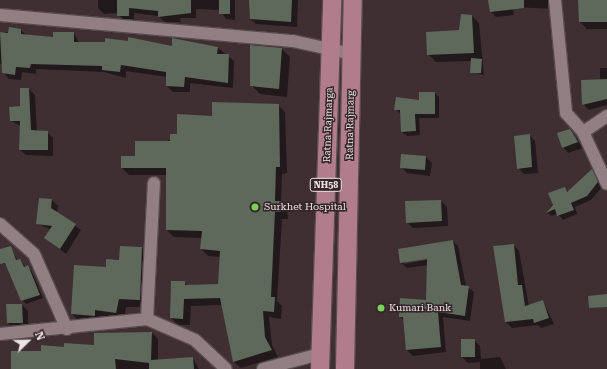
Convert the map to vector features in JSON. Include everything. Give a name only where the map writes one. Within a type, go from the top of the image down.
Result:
[{"type":"main road","name":"Ratna Rajmarga","points":[[320,362],[332,0]]},
{"type":"main road","name":"Ratna Rajmarg","points":[[345,369],[353,0]]},
{"type":"street","points":[[555,0],[566,113],[583,132],[607,184]]},
{"type":"street","points":[[0,15],[293,41],[352,54]]},
{"type":"street","points":[[583,132],[607,116]]},
{"type":"street","points":[[147,319],[154,183]]},
{"type":"street","points":[[0,224],[34,254],[67,329]]},
{"type":"street","points":[[0,334],[67,329],[147,319],[195,340],[226,369]]},
{"type":"street","points":[[263,369],[320,362]]},
{"type":"building","points":[[117,0],[129,0],[129,16],[117,16]]},
{"type":"building","points":[[129,0],[191,0],[191,13],[158,17],[158,11],[129,8]]},
{"type":"building","points":[[219,0],[230,0],[230,14],[219,14]]},
{"type":"building","points":[[249,0],[292,0],[291,22],[250,19]]},
{"type":"building","points":[[488,0],[524,0],[524,8],[490,12]]},
{"type":"building","points":[[578,0],[607,0],[607,22],[579,22]]},
{"type":"building","points":[[461,14],[472,15],[474,53],[427,55],[426,32],[459,30]]},
{"type":"building","points":[[9,27],[21,29],[21,34],[53,37],[53,32],[74,32],[74,42],[105,42],[105,38],[128,41],[128,37],[172,46],[172,38],[218,47],[217,54],[229,54],[228,83],[185,77],[184,87],[166,86],[166,72],[121,65],[120,72],[102,70],[102,66],[31,64],[30,68],[16,67],[15,75],[2,73],[0,32],[8,33]]},
{"type":"building","points":[[250,45],[282,48],[279,89],[250,86]]},
{"type":"building","points":[[471,58],[482,59],[481,73],[470,73]]},
{"type":"building","points":[[607,79],[607,99],[582,105],[581,80]]},
{"type":"building","points":[[20,88],[29,88],[31,130],[48,131],[48,150],[19,150],[20,121],[10,121],[9,107],[20,106]]},
{"type":"building","points":[[419,92],[435,92],[435,114],[415,114],[416,131],[401,132],[400,110],[394,110],[396,97],[419,100]]},
{"type":"building","points":[[212,102],[279,104],[280,167],[276,167],[275,201],[281,201],[281,212],[275,212],[271,297],[275,297],[274,312],[263,311],[265,337],[272,350],[233,362],[220,298],[184,299],[183,319],[170,318],[171,281],[185,281],[185,285],[218,284],[220,251],[200,249],[202,231],[166,230],[166,168],[121,168],[121,156],[135,156],[135,141],[170,141],[170,134],[177,134],[177,114],[212,116]]},
{"type":"building","points":[[570,129],[578,142],[562,148],[557,133]]},
{"type":"building","points":[[530,134],[532,167],[517,169],[514,136]]},
{"type":"building","points":[[401,154],[426,156],[425,170],[400,168]]},
{"type":"building","points":[[592,169],[598,182],[587,196],[571,203],[574,210],[557,216],[555,209],[546,213],[553,205],[548,193],[565,187],[567,192]]},
{"type":"building","points":[[39,198],[52,199],[51,208],[76,224],[60,249],[44,238],[52,226],[36,224]]},
{"type":"building","points":[[441,200],[442,221],[406,223],[405,201]]},
{"type":"building","points":[[453,240],[461,285],[469,286],[465,316],[438,312],[441,347],[406,350],[403,317],[399,317],[400,298],[426,300],[427,259],[400,263],[398,249]]},
{"type":"building","points":[[514,244],[518,285],[522,285],[525,306],[543,300],[549,318],[534,323],[533,319],[505,322],[493,246]]},
{"type":"building","points":[[11,246],[16,260],[20,259],[24,267],[28,265],[40,295],[21,301],[5,263],[0,264],[0,249]]},
{"type":"building","points":[[120,246],[142,247],[140,300],[119,299],[116,313],[95,310],[95,316],[71,314],[74,265],[106,267],[106,259],[119,260]]},
{"type":"building","points":[[607,294],[607,307],[589,308],[588,296]]},
{"type":"building","points":[[6,304],[22,304],[23,323],[7,323]]},
{"type":"building","points":[[152,332],[151,360],[193,357],[194,369],[149,369],[149,363],[115,359],[116,369],[11,369],[11,351],[41,351],[41,345],[64,347],[64,343],[94,345],[94,333]]},
{"type":"building","points":[[461,339],[475,339],[475,357],[461,357]]},
{"type":"place","name":"Surkhet Hospital","points":[[255,207]]},
{"type":"place","name":"Kumari Bank","points":[[381,308]]}]
